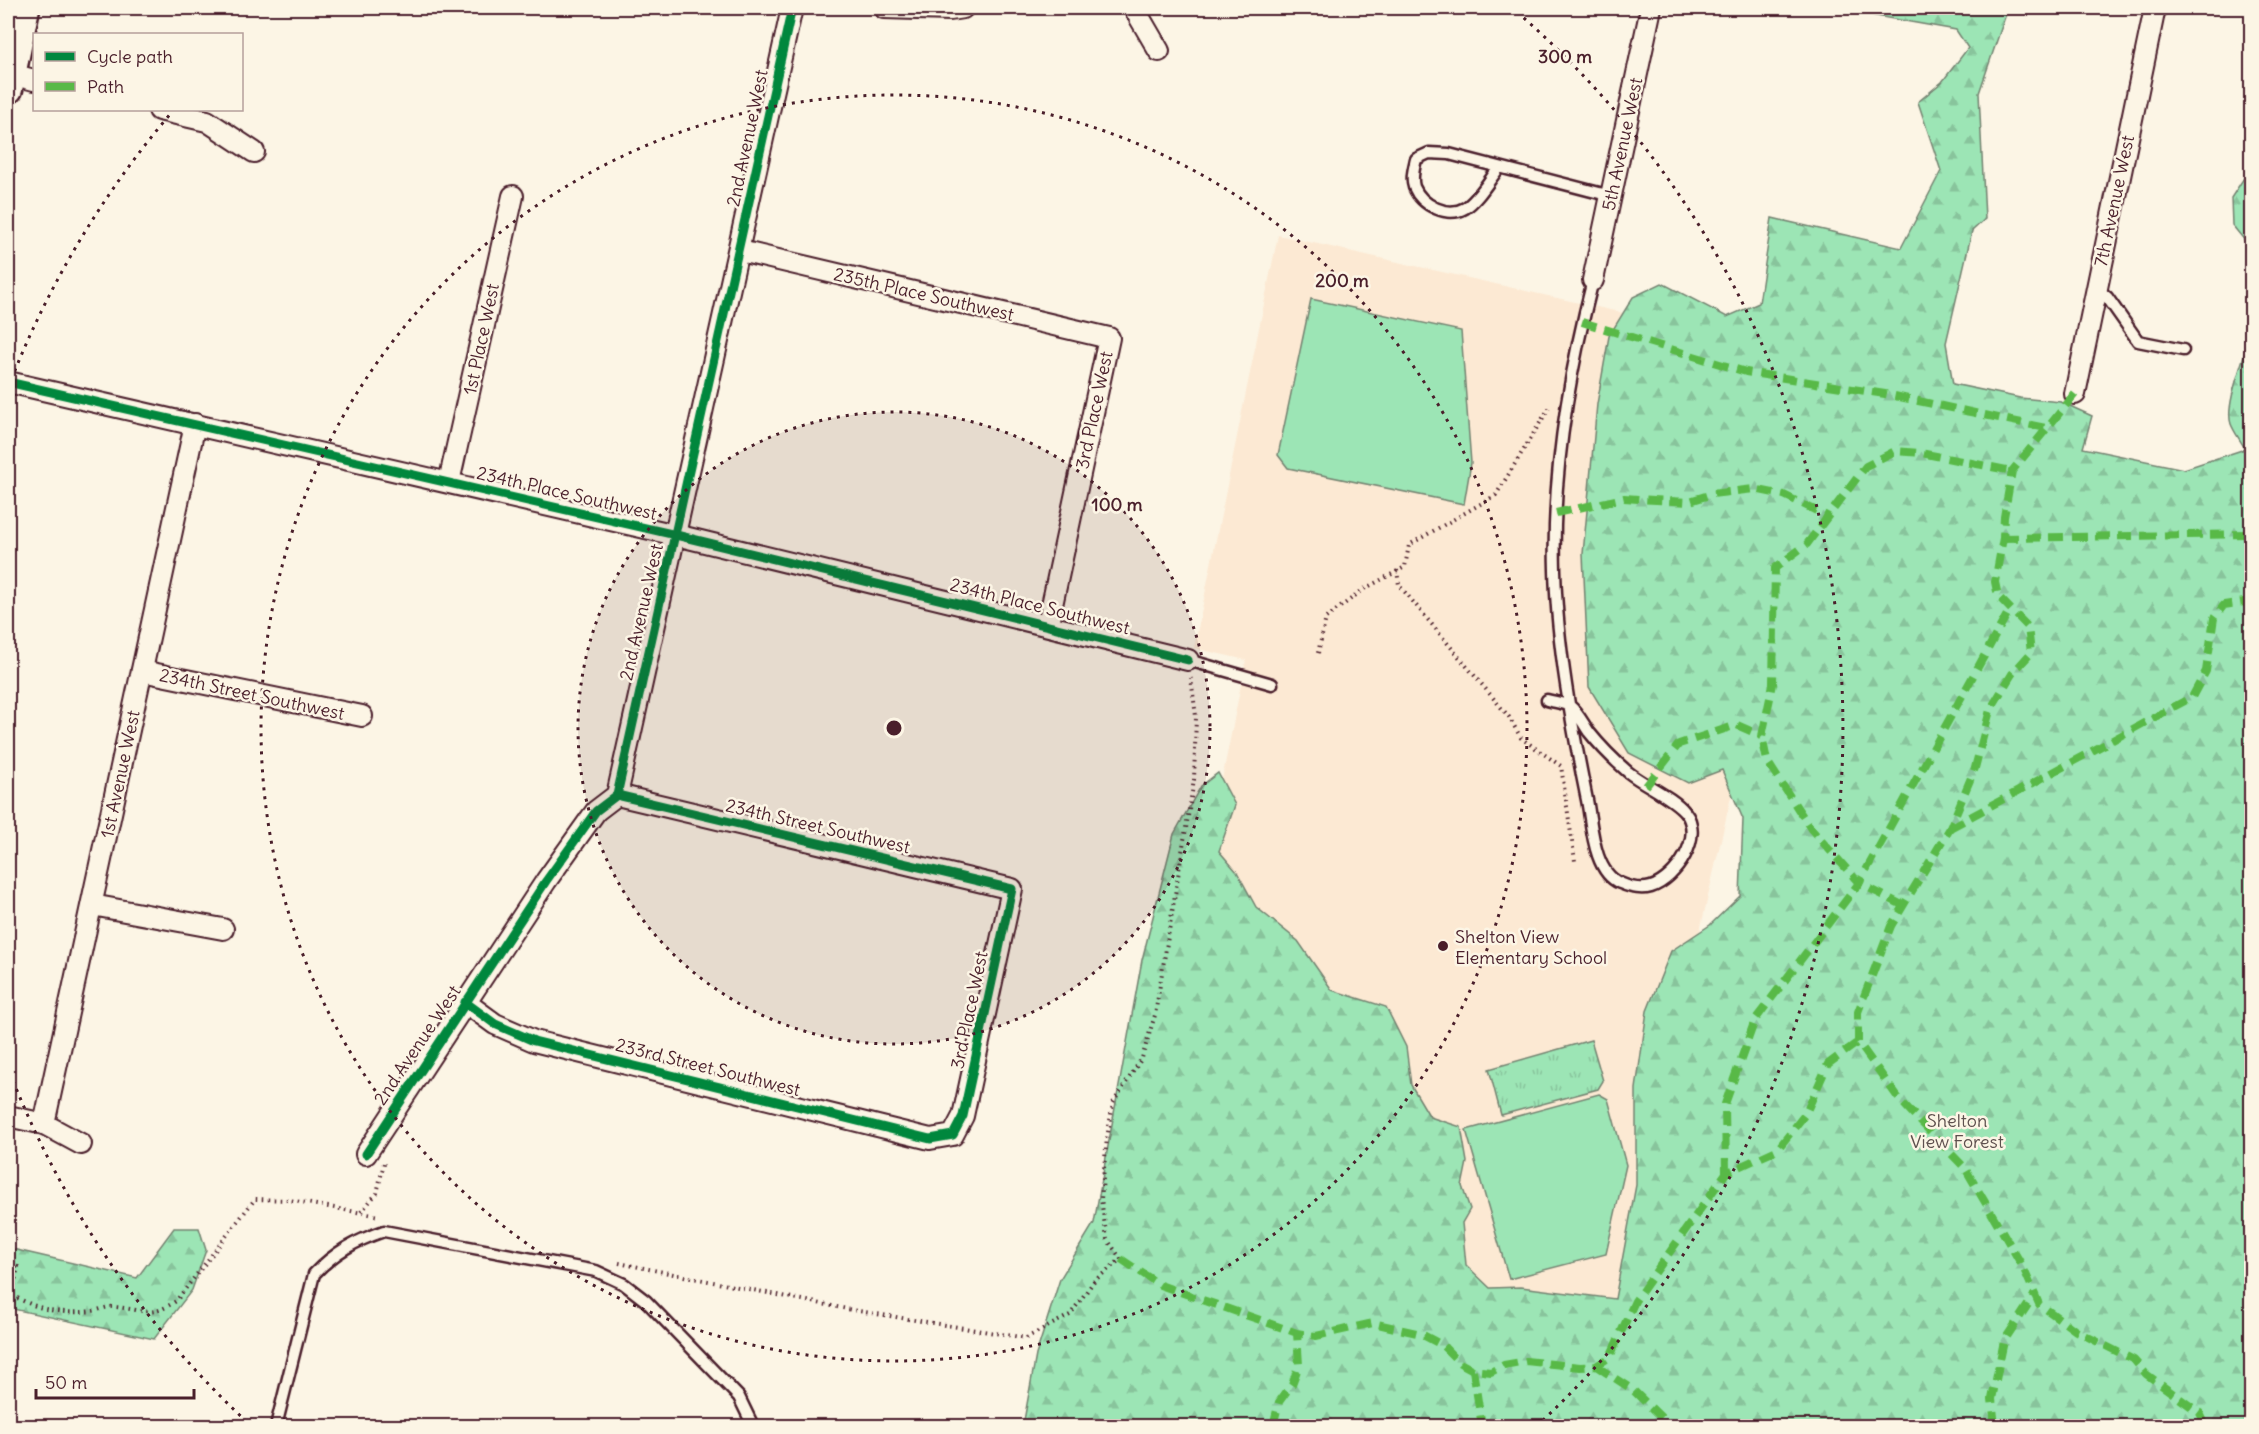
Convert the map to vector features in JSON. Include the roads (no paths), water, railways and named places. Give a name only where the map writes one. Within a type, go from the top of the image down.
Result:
[{"type":"main road","points":[[18,81],[25,8]]},
{"type":"street","name":"2nd Avenue West","points":[[370,1146],[596,811],[617,795],[740,251],[792,8]]},
{"type":"street","points":[[884,8],[950,10],[963,8]]},
{"type":"street","points":[[1134,8],[1159,51]]},
{"type":"street","name":"5th Avenue West","points":[[1593,280],[1652,8]]},
{"type":"street","name":"7th Avenue West","points":[[2075,394],[2095,288],[2155,8]]},
{"type":"street","points":[[163,111],[207,121],[254,152]]},
{"type":"street","name":"1st Place West","points":[[449,482],[513,196]]},
{"type":"street","name":"235th Place Southwest","points":[[740,251],[1109,338]]},
{"type":"street","name":"3rd Place West","points":[[1048,624],[1109,338]]},
{"type":"street","name":"234th Place Southwest","points":[[8,382],[676,535],[1188,660]]},
{"type":"street","name":"1st Avenue West","points":[[44,1124],[195,424]]},
{"type":"street","name":"234th Street Southwest","points":[[142,671],[362,716]]},
{"type":"street","name":"234th Street Southwest","points":[[617,795],[1012,889]]},
{"type":"street","name":"3rd Place West","points":[[953,1135],[963,1116],[1012,889]]},
{"type":"street","points":[[92,905],[223,929]]},
{"type":"street","name":"233rd Street Southwest","points":[[465,1002],[495,1024],[534,1041],[930,1139],[953,1135]]},
{"type":"street","points":[[8,1116],[44,1124],[81,1144]]},
{"type":"lane","points":[[1499,168],[1466,207],[1451,213],[1438,210],[1414,188],[1412,175],[1416,159],[1429,153],[1449,154],[1611,196]]},
{"type":"lane","points":[[1547,700],[1571,707],[1606,753],[1646,786],[1686,813],[1692,831],[1689,848],[1666,879],[1650,887],[1632,888],[1616,881],[1603,869],[1582,775],[1571,707],[1555,571],[1557,493],[1573,369],[1593,280]]},
{"type":"lane","points":[[2095,288],[2107,297],[2138,340],[2183,350]]},
{"type":"lane","points":[[1188,660],[1272,684]]},
{"type":"lane","points":[[276,1426],[314,1274],[340,1250],[356,1240],[384,1231],[596,1271],[624,1284],[646,1301],[740,1397],[753,1426]]},
{"type":"place","name":"Shelton View Elementary School","points":[[1443,946]]},
{"type":"park label","name":"Shelton View Forest","points":[[1957,1130]]}]
